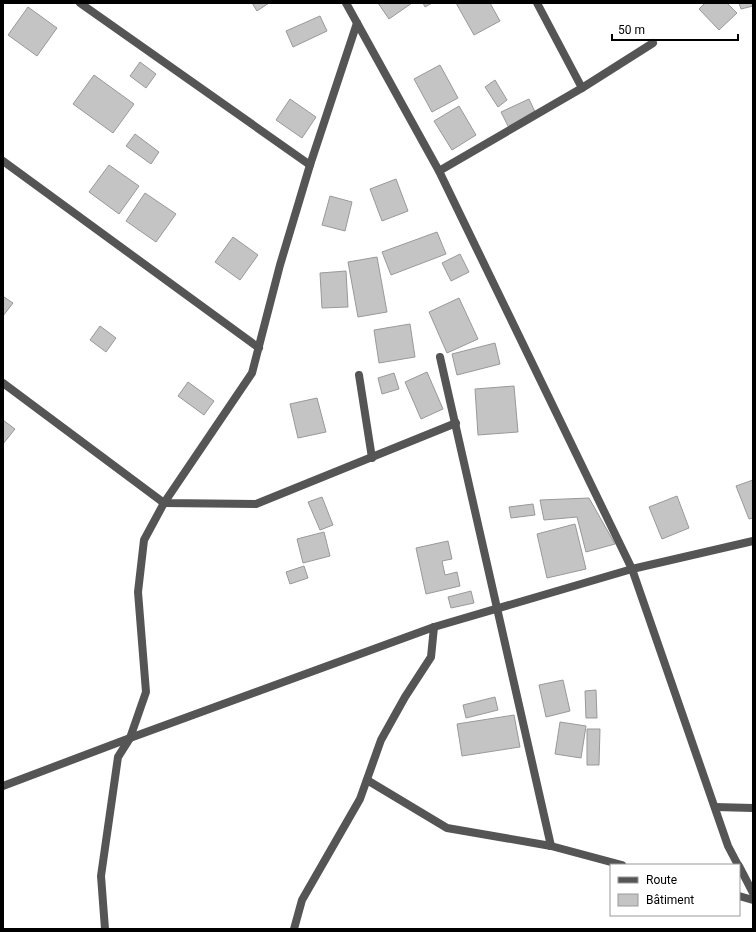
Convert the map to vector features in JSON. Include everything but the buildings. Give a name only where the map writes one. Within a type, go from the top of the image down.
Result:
[{"type":"street","points":[[80,3],[310,165]]},
{"type":"street","points":[[346,3],[439,171],[632,569],[728,846],[738,864]]},
{"type":"street","points":[[537,3],[582,88]]},
{"type":"street","points":[[105,929],[101,876],[118,757],[130,738],[146,692],[138,592],[144,540],[164,503],[252,373],[280,265],[310,165],[357,23]]},
{"type":"street","points":[[439,171],[582,88],[654,43]]},
{"type":"street","points":[[3,161],[259,348]]},
{"type":"street","points":[[440,357],[550,846]]},
{"type":"street","points":[[359,375],[372,458]]},
{"type":"street","points":[[3,383],[164,503],[256,504],[456,423]]},
{"type":"street","points":[[3,786],[434,627],[632,569],[753,541]]},
{"type":"street","points":[[294,929],[302,900],[360,799],[381,740],[431,657],[434,627]]},
{"type":"street","points":[[367,780],[447,828],[550,846],[618,864]]},
{"type":"street","points":[[715,807],[753,808]]},
{"type":"street","points":[[740,868],[753,893]]},
{"type":"street","points":[[740,896],[753,900]]}]
